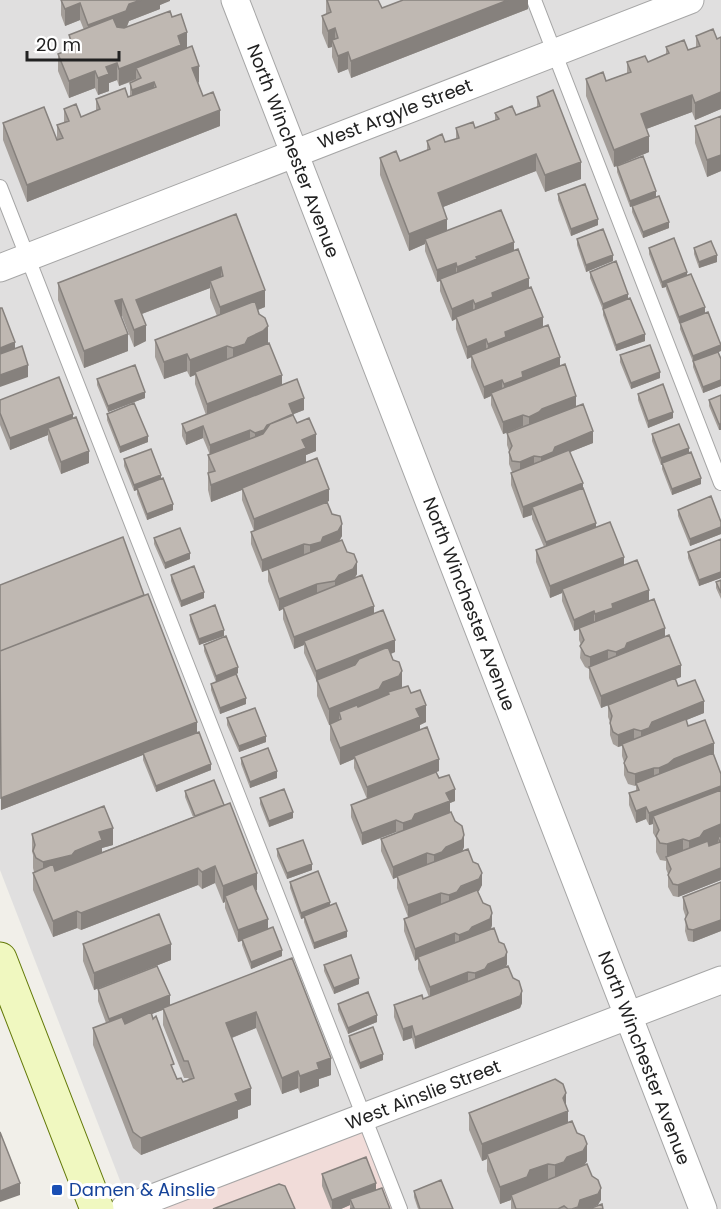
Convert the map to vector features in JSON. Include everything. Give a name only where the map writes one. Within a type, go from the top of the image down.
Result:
[{"type":"main road","points":[[0,958],[97,1209]]},
{"type":"street","name":"North Winchester Avenue","points":[[235,0],[703,1209]]},
{"type":"street","name":"West Argyle Street","points":[[0,268],[690,0]]},
{"type":"street","name":"West Ainslie Street","points":[[124,1209],[721,980]]},
{"type":"lane","points":[[534,0],[721,483]]},
{"type":"lane","points":[[0,187],[400,1209]]},
{"type":"shaded area","points":[[0,0],[721,0],[721,1209],[131,1209],[0,870]]},
{"type":"shaded area","points":[[361,1121],[395,1209],[133,1209]]},
{"type":"building","points":[[61,0],[141,0],[129,4],[126,11],[88,25],[80,3],[65,9]]},
{"type":"building","points":[[327,0],[378,0],[382,8],[403,0],[508,0],[351,61],[348,52],[338,56],[332,40],[338,38],[335,28],[328,31],[322,16],[331,12]]},
{"type":"building","points":[[170,11],[172,17],[181,14],[187,32],[178,36],[181,45],[119,69],[117,63],[106,67],[109,74],[98,78],[95,71],[69,81],[58,54],[74,48],[69,35],[113,18],[117,27],[124,28]]},
{"type":"building","points":[[713,29],[717,39],[721,37],[721,92],[695,103],[692,95],[641,114],[649,136],[614,150],[586,79],[603,72],[606,81],[631,72],[627,62],[645,56],[648,62],[669,53],[666,47],[684,40],[688,50],[700,46],[696,36]]},
{"type":"building","points":[[192,46],[199,66],[192,68],[203,96],[213,92],[220,110],[27,185],[3,123],[44,107],[57,140],[63,138],[57,125],[69,121],[64,109],[76,104],[81,117],[100,109],[96,99],[125,88],[128,97],[156,87],[154,82],[132,90],[130,83],[141,78],[136,68]]},
{"type":"building","points":[[553,90],[581,162],[545,175],[536,154],[438,193],[447,219],[409,234],[380,158],[396,151],[400,161],[430,149],[427,141],[442,134],[445,142],[459,138],[456,128],[473,122],[475,128],[499,119],[495,113],[512,106],[516,115],[540,106],[537,97]]},
{"type":"building","points":[[721,116],[721,155],[707,160],[695,126]]},
{"type":"building","points":[[643,156],[656,191],[630,201],[617,166]]},
{"type":"building","points":[[585,184],[598,219],[571,229],[558,194]]},
{"type":"building","points":[[659,196],[669,222],[643,232],[632,206]]},
{"type":"building","points":[[501,210],[514,242],[457,267],[456,263],[437,270],[425,239]]},
{"type":"building","points":[[236,214],[265,290],[220,307],[210,281],[223,276],[221,267],[136,300],[146,325],[134,330],[122,299],[115,301],[128,334],[84,351],[58,283]]},
{"type":"building","points":[[603,229],[613,255],[586,265],[577,239]]},
{"type":"building","points":[[674,238],[687,272],[662,282],[649,248]]},
{"type":"building","points":[[711,241],[717,255],[699,262],[694,248]]},
{"type":"building","points":[[518,249],[529,278],[492,293],[493,297],[475,304],[473,300],[452,309],[440,279]]},
{"type":"building","points":[[616,261],[628,294],[603,304],[590,272]]},
{"type":"building","points":[[691,274],[705,307],[679,317],[666,283]]},
{"type":"building","points":[[531,287],[543,317],[505,332],[506,337],[488,344],[486,339],[467,347],[456,317]]},
{"type":"building","points":[[630,298],[645,334],[616,345],[603,309]]},
{"type":"building","points":[[255,301],[259,314],[265,318],[268,326],[248,338],[245,344],[233,348],[227,346],[190,360],[187,354],[164,362],[155,340]]},
{"type":"building","points":[[0,308],[2,308],[15,342],[0,348]]},
{"type":"building","points":[[708,312],[721,345],[693,356],[680,323]]},
{"type":"building","points":[[548,325],[560,357],[522,372],[523,377],[504,384],[502,380],[484,387],[471,355]]},
{"type":"building","points":[[269,343],[282,375],[207,404],[195,372]]},
{"type":"building","points":[[650,345],[660,372],[631,383],[620,355]]},
{"type":"building","points":[[22,346],[28,365],[0,375],[0,354]]},
{"type":"building","points":[[718,352],[721,359],[721,380],[703,387],[693,361]]},
{"type":"building","points":[[565,364],[576,396],[542,409],[529,417],[523,415],[503,422],[491,393]]},
{"type":"building","points":[[135,365],[145,392],[108,406],[97,379]]},
{"type":"building","points":[[59,377],[73,414],[10,438],[0,413],[0,400]]},
{"type":"building","points":[[297,379],[304,398],[289,404],[293,414],[267,425],[264,430],[255,433],[250,430],[210,445],[203,426],[186,433],[182,424]]},
{"type":"building","points":[[663,384],[673,412],[648,421],[638,394]]},
{"type":"building","points":[[721,395],[721,424],[719,424],[709,400]]},
{"type":"building","points":[[134,403],[148,436],[120,447],[107,414]]},
{"type":"building","points":[[583,404],[593,431],[555,447],[553,452],[541,457],[534,456],[520,462],[512,461],[509,452],[512,446],[507,433]]},
{"type":"building","points":[[293,415],[297,423],[309,418],[316,434],[302,440],[306,448],[211,485],[208,473],[215,471],[208,455],[263,434],[270,424]]},
{"type":"building","points":[[76,417],[89,451],[61,462],[48,428]]},
{"type":"building","points":[[679,424],[689,448],[661,458],[652,434]]},
{"type":"building","points":[[151,449],[161,475],[134,485],[124,459]]},
{"type":"building","points":[[569,450],[583,483],[523,507],[511,473]]},
{"type":"building","points":[[691,452],[701,478],[672,489],[662,463]]},
{"type":"building","points":[[317,458],[329,489],[254,519],[242,488]]},
{"type":"building","points":[[163,478],[173,504],[147,514],[137,488]]},
{"type":"building","points":[[583,488],[596,523],[546,542],[532,507]]},
{"type":"building","points":[[711,496],[721,527],[690,539],[678,510]]},
{"type":"building","points":[[327,502],[332,514],[340,516],[342,524],[338,531],[323,537],[321,542],[304,544],[262,560],[251,532]]},
{"type":"building","points":[[610,522],[624,557],[550,586],[536,550]]},
{"type":"building","points":[[180,528],[190,553],[165,563],[154,538]]},
{"type":"building","points":[[123,537],[144,595],[0,651],[0,585]]},
{"type":"building","points":[[721,539],[721,572],[699,580],[688,552]]},
{"type":"building","points":[[342,540],[347,552],[354,554],[357,562],[353,569],[339,575],[335,581],[317,584],[279,599],[268,569]]},
{"type":"building","points":[[637,560],[649,590],[612,604],[613,608],[595,614],[594,611],[574,620],[562,589]]},
{"type":"building","points":[[194,566],[204,592],[181,601],[171,575]]},
{"type":"building","points":[[362,575],[374,606],[294,637],[283,607]]},
{"type":"building","points":[[721,580],[721,593],[716,582]]},
{"type":"building","points":[[148,594],[197,722],[1,798],[0,651]]},
{"type":"building","points":[[654,599],[665,628],[627,643],[625,648],[616,652],[608,650],[590,657],[585,655],[580,646],[584,640],[579,628]]},
{"type":"building","points":[[215,605],[224,630],[199,639],[190,615]]},
{"type":"building","points":[[383,610],[395,640],[316,671],[304,641]]},
{"type":"building","points":[[669,635],[681,665],[601,696],[589,667]]},
{"type":"building","points":[[226,636],[238,667],[216,676],[204,645]]},
{"type":"building","points":[[388,647],[393,660],[399,662],[402,671],[399,676],[383,682],[379,689],[329,709],[317,680],[355,665],[359,659]]},
{"type":"building","points":[[236,674],[246,698],[220,708],[211,684]]},
{"type":"building","points":[[675,678],[678,686],[695,680],[704,701],[652,722],[649,728],[641,731],[634,729],[618,735],[613,732],[610,723],[612,716],[608,705]]},
{"type":"building","points":[[408,686],[411,693],[420,690],[426,705],[416,709],[420,717],[340,748],[330,724],[341,719],[339,712],[357,705],[358,707],[389,694],[388,692]]},
{"type":"building","points":[[255,708],[266,736],[239,746],[227,718]]},
{"type":"building","points":[[686,719],[688,726],[705,720],[714,743],[674,759],[659,768],[635,774],[628,772],[624,763],[627,757],[622,744]]},
{"type":"building","points":[[427,727],[439,759],[367,787],[354,756]]},
{"type":"building","points":[[199,732],[211,764],[156,786],[143,753]]},
{"type":"building","points":[[268,748],[277,771],[250,782],[241,758]]},
{"type":"building","points":[[713,753],[721,774],[721,786],[649,813],[646,807],[636,811],[629,793],[639,790],[636,783]]},
{"type":"building","points":[[436,772],[439,778],[449,775],[455,789],[446,793],[450,801],[415,814],[412,820],[403,823],[396,820],[362,833],[351,805]]},
{"type":"building","points":[[214,780],[224,805],[195,816],[185,791]]},
{"type":"building","points":[[284,789],[293,812],[269,821],[260,798]]},
{"type":"building","points":[[721,790],[721,824],[689,841],[683,839],[667,844],[660,843],[656,836],[659,830],[653,816]]},
{"type":"building","points":[[230,803],[257,873],[223,886],[215,866],[202,872],[198,868],[81,913],[77,911],[53,921],[33,873],[53,864],[55,871]]},
{"type":"building","points":[[104,806],[113,828],[99,832],[102,840],[75,851],[72,855],[43,862],[36,858],[33,851],[35,845],[32,834]]},
{"type":"building","points":[[451,812],[455,821],[462,826],[464,835],[462,840],[446,847],[442,852],[434,855],[427,853],[393,867],[381,839]]},
{"type":"building","points":[[721,836],[721,868],[678,885],[673,884],[668,875],[671,869],[666,857],[708,841],[709,846],[720,842],[718,837]]},
{"type":"building","points":[[303,840],[312,864],[287,873],[277,849]]},
{"type":"building","points":[[468,849],[473,862],[478,864],[482,873],[479,879],[461,886],[457,892],[449,895],[441,893],[408,905],[397,876]]},
{"type":"building","points":[[318,871],[330,902],[301,913],[290,882]]},
{"type":"building","points":[[721,882],[721,920],[693,930],[688,929],[685,919],[688,913],[683,897]]},
{"type":"building","points":[[253,884],[268,919],[238,930],[225,896]]},
{"type":"building","points":[[477,890],[483,903],[490,906],[492,913],[490,919],[459,935],[455,933],[415,949],[404,919]]},
{"type":"building","points":[[336,903],[347,931],[314,943],[304,916]]},
{"type":"building","points":[[159,914],[171,944],[94,973],[83,944]]},
{"type":"building","points":[[273,927],[282,950],[251,962],[242,939]]},
{"type":"building","points":[[494,928],[499,942],[504,944],[507,952],[505,957],[488,964],[485,969],[475,973],[468,972],[430,987],[418,957]]},
{"type":"building","points":[[351,955],[359,978],[334,988],[324,965]]},
{"type":"building","points":[[292,958],[331,1058],[317,1063],[319,1069],[300,1076],[298,1071],[282,1078],[256,1012],[226,1023],[251,1088],[235,1094],[238,1101],[141,1138],[133,1132],[93,1028],[122,1017],[125,1024],[151,1012],[153,1019],[156,1016],[174,1064],[171,1065],[177,1079],[181,1078],[183,1082],[194,1078],[188,1061],[184,1061],[163,1008]]},
{"type":"building","points":[[157,966],[170,995],[109,1019],[98,989]]},
{"type":"building","points":[[508,966],[513,978],[519,981],[522,991],[520,996],[415,1037],[412,1026],[403,1029],[394,1005],[422,995],[423,999]]},
{"type":"building","points":[[368,992],[377,1015],[348,1028],[338,1004]]},
{"type":"building","points":[[373,1027],[383,1054],[360,1063],[349,1036]]},
{"type":"building","points":[[555,1079],[563,1084],[566,1093],[563,1098],[568,1111],[482,1144],[469,1113]]},
{"type":"building","points":[[572,1121],[577,1133],[584,1136],[587,1144],[583,1151],[567,1157],[564,1162],[530,1170],[527,1177],[500,1187],[487,1154]]},
{"type":"building","points":[[0,1132],[20,1183],[0,1191]]},
{"type":"building","points":[[366,1157],[376,1183],[332,1200],[322,1174]]},
{"type":"building","points":[[587,1164],[601,1188],[598,1194],[580,1200],[578,1207],[572,1209],[564,1206],[558,1209],[516,1209],[511,1195]]},
{"type":"building","points":[[441,1180],[453,1209],[420,1209],[414,1191]]},
{"type":"building","points":[[279,1184],[285,1186],[295,1209],[213,1209]]},
{"type":"building","points":[[382,1188],[390,1209],[350,1209],[354,1208],[350,1199]]},
{"type":"building","points":[[602,1204],[603,1209],[589,1209]]},
{"type":"place","name":"Damen & Ainslie","points":[[57,1190]]}]
